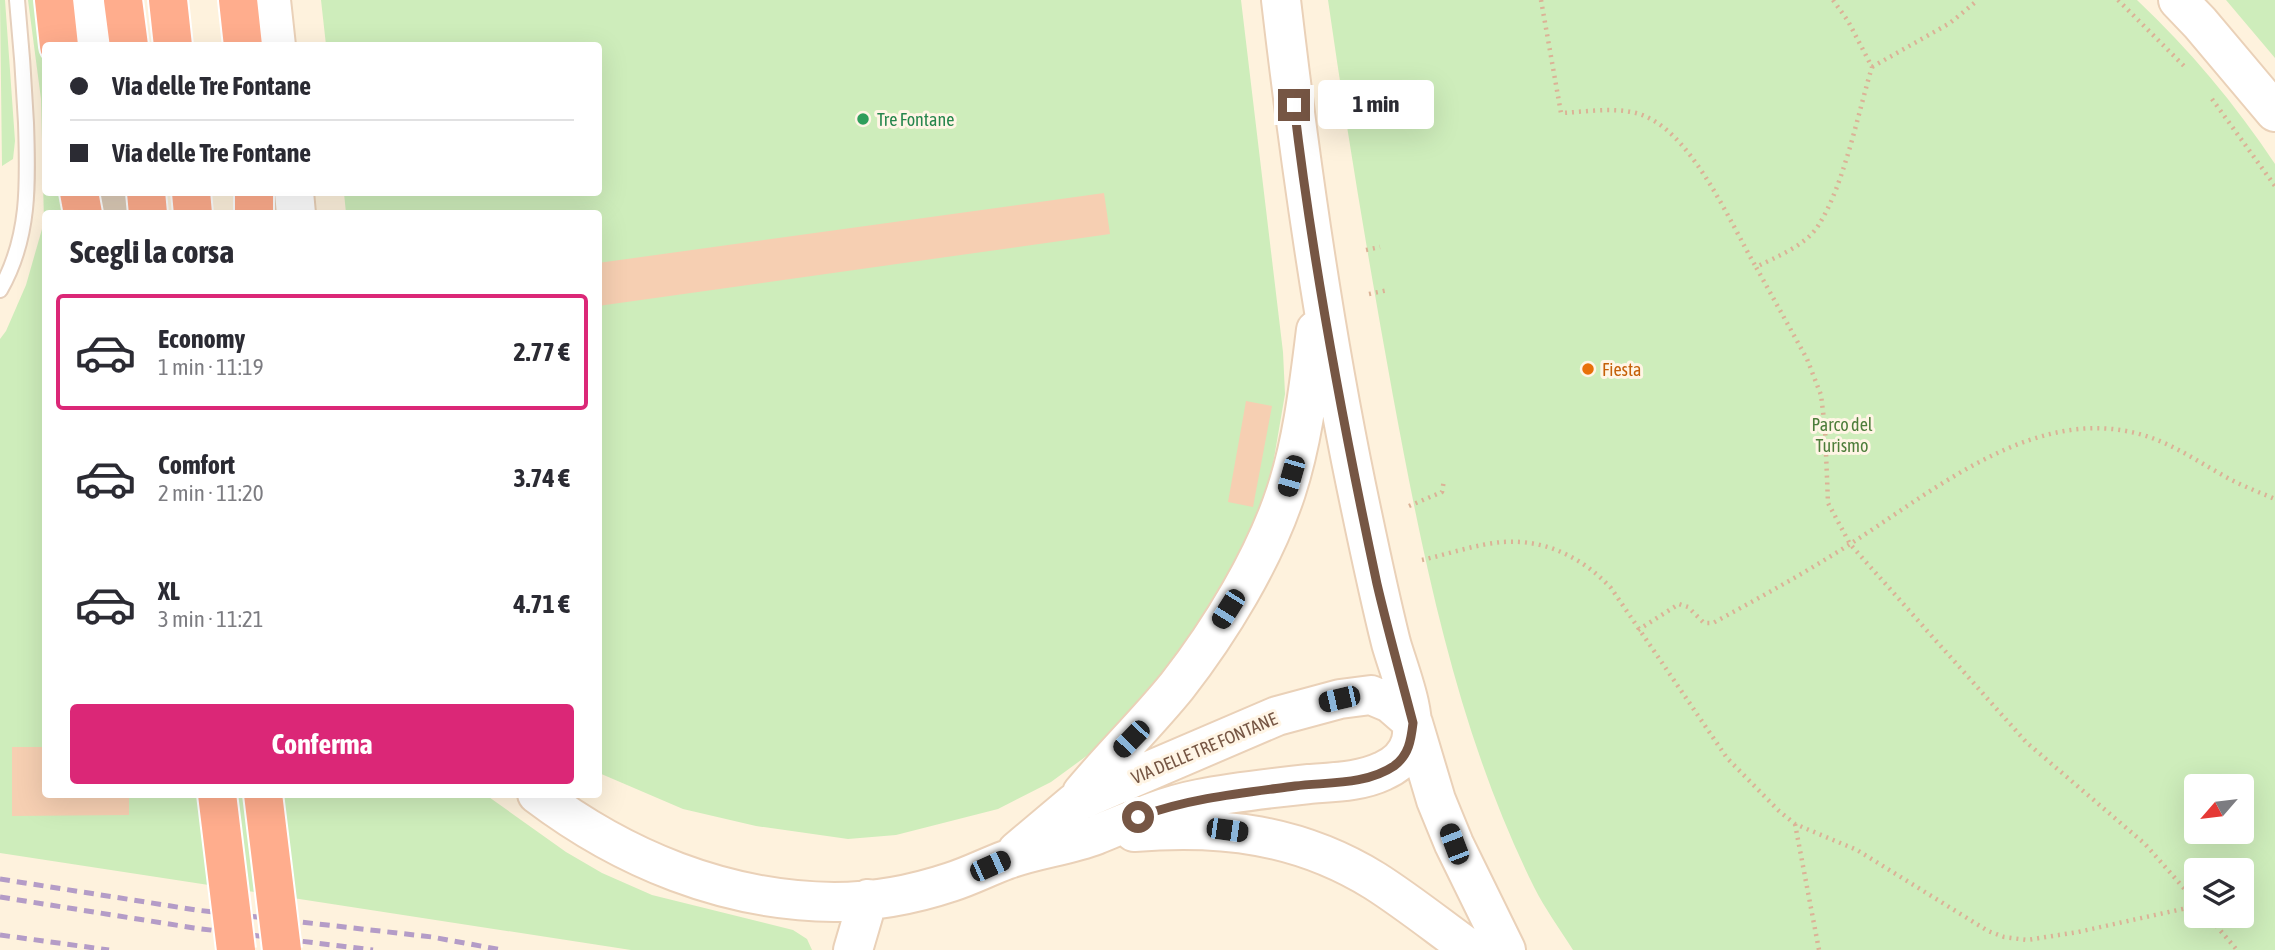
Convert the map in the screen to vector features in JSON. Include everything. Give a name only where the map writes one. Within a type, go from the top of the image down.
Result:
[{"type":"highway","points":[[54,0],[59,42]]},
{"type":"highway","points":[[123,0],[128,42]]},
{"type":"highway","points":[[168,0],[173,42]]},
{"type":"highway","points":[[238,0],[243,42]]},
{"type":"highway","points":[[217,798],[236,950]]},
{"type":"highway","points":[[263,798],[282,950]]},
{"type":"main road","points":[[90,0],[95,42]]},
{"type":"main road","points":[[271,0],[276,42]]},
{"type":"main road","name":"VIA DELLE TRE FONTANE","points":[[542,798],[574,821],[621,848],[690,877],[736,889],[836,902],[868,899],[953,881],[1007,859],[1093,836],[1152,812],[1202,798],[1351,780],[1380,773],[1405,756],[1413,723],[1365,525],[1321,301],[1281,0]]},
{"type":"main road","points":[[2178,0],[2275,112]]},
{"type":"main road","points":[[1074,803],[1179,683],[1241,589],[1264,546],[1286,493],[1295,459],[1321,301]]},
{"type":"main road","name":"VIA DELLE TRE FONTANE","points":[[1007,859],[1074,803],[1277,716],[1357,695],[1378,697],[1390,703],[1413,723]]},
{"type":"main road","points":[[1413,723],[1436,800],[1454,844],[1506,950]]},
{"type":"main road","points":[[1093,836],[1172,829],[1227,830],[1285,842],[1344,864],[1375,881],[1471,950]]},
{"type":"main road","points":[[853,950],[868,899]]},
{"type":"lane","points":[[0,290],[9,275],[23,231],[28,190],[23,54],[17,0]]},
{"type":"path","points":[[1541,0],[1561,113],[1615,110],[1638,114],[1674,135],[1694,161],[1755,267],[1807,359],[1821,395],[1828,503],[1850,544],[2026,742],[2145,844],[2184,890]]},
{"type":"path","points":[[1832,0],[1848,22],[1872,67]]},
{"type":"path","points":[[1755,267],[1792,248],[1817,227],[1837,186],[1872,67],[1950,23],[1978,0]]},
{"type":"path","points":[[2118,0],[2191,73]]},
{"type":"path","points":[[2208,94],[2275,186]]},
{"type":"path","points":[[1366,250],[1380,247]]},
{"type":"path","points":[[1369,294],[1388,290]]},
{"type":"path","points":[[1637,630],[1679,604],[1688,607],[1704,623],[1713,622],[1789,582],[1898,510],[1989,456],[2024,441],[2083,428],[2130,431],[2169,444],[2230,479],[2275,499]]},
{"type":"path","points":[[1409,506],[1441,492],[1444,480]]},
{"type":"path","points":[[1422,560],[1503,542],[1552,548],[1572,556],[1595,571],[1611,588],[1637,630],[1727,758],[1779,811],[1795,824],[1857,850],[1988,931],[2004,937],[2027,940],[2078,932],[2184,907]]},
{"type":"path","points":[[1795,824],[1819,950]]},
{"type":"path","points":[[2218,928],[2237,950]]},
{"type":"green space","points":[[0,0],[5,0],[15,141],[13,159],[2,166]]},
{"type":"green space","points":[[28,0],[38,0],[43,42],[42,140],[41,99]]},
{"type":"green space","points":[[321,0],[1241,0],[1283,352],[1285,394],[1273,464],[1256,533],[1199,632],[1107,741],[1051,782],[998,809],[896,835],[848,839],[756,826],[683,809],[602,774],[602,210],[346,210],[344,196],[602,196],[602,42],[326,42]]},
{"type":"green space","name":"Parco del Turismo","points":[[1328,0],[2137,0],[2211,78],[2275,164],[2275,950],[1573,950],[1538,895],[1507,829],[1464,708],[1417,522],[1359,198]]},
{"type":"green space","points":[[2226,0],[2275,0],[2275,58]]},
{"type":"green space","points":[[43,196],[66,196],[69,210],[44,210]]},
{"type":"green space","points":[[42,229],[42,798],[490,798],[566,852],[602,873],[652,895],[793,930],[807,939],[812,950],[631,950],[0,853],[0,339],[26,285]]},
{"type":"building","points":[[1104,193],[1110,234],[602,305],[602,262]]},
{"type":"building","points":[[1246,401],[1272,406],[1253,507],[1228,502]]},
{"type":"building","points":[[12,747],[42,747],[42,798],[129,798],[129,815],[12,816]]},
{"type":"tunnel","points":[[115,196],[117,210]]},
{"type":"railway","points":[[0,879],[196,910],[432,937],[502,950]]},
{"type":"railway","points":[[0,897],[194,928],[373,950]]},
{"type":"railway","points":[[0,935],[109,950]]},
{"type":"place","name":"Tre Fontane","points":[[863,119]]},
{"type":"place","name":"Fiesta","points":[[1588,369]]},
{"type":"route","points":[[1138,817],[1202,798],[1365,778],[1394,766],[1405,756],[1411,740],[1413,723],[1378,585],[1321,301],[1294,105]]}]
